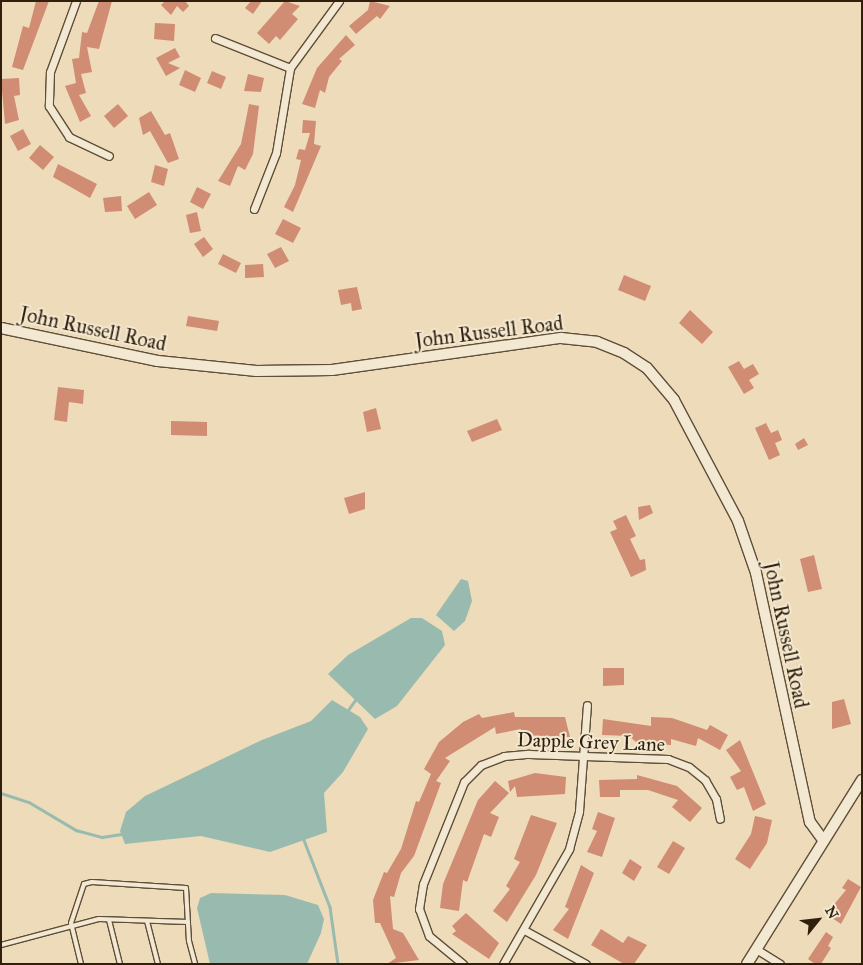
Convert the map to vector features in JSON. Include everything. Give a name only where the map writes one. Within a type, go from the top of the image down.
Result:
[{"type":"street","points":[[76,1],[50,72],[49,106],[69,137],[110,156]]},
{"type":"street","points":[[254,209],[276,153],[290,68],[339,1]]},
{"type":"street","points":[[215,38],[290,68]]},
{"type":"street","name":"John Russell Road","points":[[1,328],[158,361],[256,371],[332,370],[555,339],[597,342],[624,353],[647,368],[674,400],[738,520],[756,573],[810,822],[823,840]]},
{"type":"street","points":[[504,964],[526,931],[569,850],[579,811],[587,705]]},
{"type":"street","name":"Dapple Grey Lane","points":[[463,964],[429,936],[419,910],[423,884],[464,782],[481,765],[504,756],[668,759],[689,766],[705,780],[716,799],[720,819]]},
{"type":"street","points":[[747,964],[862,780]]},
{"type":"street","points":[[526,931],[586,964]]},
{"type":"street","points":[[756,949],[780,964]]},
{"type":"lane","points":[[81,964],[71,923],[84,884],[92,882],[186,888],[188,922],[195,964]]},
{"type":"lane","points":[[109,920],[120,964]]},
{"type":"lane","points":[[2,944],[71,923],[109,920],[188,922]]},
{"type":"lane","points":[[147,921],[158,964]]},
{"type":"water","points":[[461,579],[468,581],[472,601],[465,621],[454,631],[436,615]]},
{"type":"water","points":[[411,618],[422,618],[442,631],[445,645],[397,706],[375,719],[328,674],[348,655]]},
{"type":"water","points":[[332,700],[360,717],[368,729],[343,772],[324,793],[327,832],[270,852],[201,836],[125,844],[120,831],[126,812],[145,796],[262,740],[311,721]]},
{"type":"water","points":[[211,893],[285,895],[318,905],[324,919],[321,933],[307,964],[210,964],[197,908],[200,898]]},
{"type":"building","points":[[36,1],[49,1],[23,70],[12,67],[23,26],[29,28]]},
{"type":"building","points":[[99,1],[112,1],[99,49],[87,47],[92,72],[81,74],[86,93],[79,95],[91,116],[80,122],[65,86],[76,83],[72,59],[79,58],[82,32],[87,33]]},
{"type":"building","points":[[165,1],[185,1],[189,6],[183,12],[177,6],[171,15],[161,5]]},
{"type":"building","points":[[251,1],[262,1],[253,14],[245,8]]},
{"type":"building","points":[[285,1],[300,6],[292,14],[298,19],[280,40],[276,36],[269,44],[257,33]]},
{"type":"building","points":[[370,1],[390,6],[380,19],[377,16],[356,34],[349,26],[368,10]]},
{"type":"building","points":[[155,23],[175,24],[174,41],[154,39]]},
{"type":"building","points":[[346,35],[355,45],[339,59],[342,61],[329,77],[325,93],[320,90],[315,108],[302,104],[317,68]]},
{"type":"building","points":[[175,48],[180,57],[168,63],[180,68],[166,76],[156,58]]},
{"type":"building","points":[[185,70],[201,78],[195,92],[179,85]]},
{"type":"building","points":[[212,71],[226,77],[221,89],[207,83]]},
{"type":"building","points":[[248,74],[264,78],[261,92],[244,91]]},
{"type":"building","points":[[19,78],[20,95],[14,96],[19,120],[5,124],[1,79]]},
{"type":"building","points":[[118,104],[128,116],[114,128],[104,116]]},
{"type":"building","points":[[249,104],[259,106],[253,154],[245,170],[238,166],[230,186],[218,181],[241,144]]},
{"type":"building","points":[[151,111],[165,135],[170,133],[179,159],[168,163],[150,131],[143,135],[139,118]]},
{"type":"building","points":[[303,120],[316,121],[314,144],[321,146],[293,212],[284,207],[295,185],[301,160],[296,159],[299,149],[305,150],[310,133],[302,133]]},
{"type":"building","points":[[23,129],[31,144],[18,151],[10,136]]},
{"type":"building","points":[[40,145],[54,157],[43,170],[29,158]]},
{"type":"building","points":[[58,164],[97,184],[90,198],[53,177]]},
{"type":"building","points":[[155,165],[168,169],[164,186],[151,182]]},
{"type":"building","points":[[197,187],[211,194],[203,209],[190,202]]},
{"type":"building","points":[[149,192],[157,205],[135,219],[127,206]]},
{"type":"building","points":[[121,196],[122,211],[105,212],[103,198]]},
{"type":"building","points":[[197,212],[201,231],[190,233],[186,215]]},
{"type":"building","points":[[283,219],[301,228],[293,243],[275,234]]},
{"type":"building","points":[[204,237],[213,249],[203,257],[194,244]]},
{"type":"building","points":[[281,247],[289,261],[275,268],[267,254]]},
{"type":"building","points":[[223,254],[241,263],[236,273],[218,264]]},
{"type":"building","points":[[263,264],[264,277],[245,278],[245,265]]},
{"type":"building","points":[[624,275],[651,286],[645,301],[618,290]]},
{"type":"building","points":[[357,287],[362,309],[352,311],[351,303],[341,305],[338,290]]},
{"type":"building","points":[[690,310],[713,332],[702,344],[679,323]]},
{"type":"building","points":[[188,316],[219,321],[217,331],[186,326]]},
{"type":"building","points":[[739,361],[744,369],[753,364],[759,374],[749,380],[754,388],[744,394],[728,367]]},
{"type":"building","points":[[58,387],[84,390],[83,404],[69,402],[67,422],[54,420]]},
{"type":"building","points":[[376,408],[381,429],[367,432],[363,412]]},
{"type":"building","points":[[497,419],[502,430],[472,442],[467,431]]},
{"type":"building","points":[[171,421],[207,422],[207,436],[171,435]]},
{"type":"building","points":[[766,423],[771,433],[778,430],[782,440],[775,443],[780,455],[769,460],[755,428]]},
{"type":"building","points":[[804,438],[808,445],[798,450],[795,444]]},
{"type":"building","points":[[365,492],[365,509],[349,514],[344,498]]},
{"type":"building","points":[[650,505],[653,513],[639,520],[638,507]]},
{"type":"building","points":[[626,515],[636,536],[630,539],[640,560],[645,559],[646,570],[631,577],[610,532],[617,529],[613,521]]},
{"type":"building","points":[[814,555],[822,589],[808,592],[800,559]]},
{"type":"building","points":[[603,668],[624,668],[624,685],[603,686]]},
{"type":"building","points":[[844,699],[851,724],[832,729],[832,702]]},
{"type":"building","points":[[514,712],[515,717],[565,717],[570,737],[521,735],[521,729],[496,734],[495,727],[445,758],[450,761],[436,781],[441,783],[414,856],[401,873],[394,897],[390,896],[393,929],[403,933],[419,960],[387,964],[396,958],[380,923],[375,923],[373,900],[384,872],[387,873],[401,849],[416,801],[419,802],[431,774],[424,769],[439,742],[463,722],[479,714],[482,718]]},
{"type":"building","points":[[651,717],[672,718],[707,730],[710,725],[728,735],[720,750],[698,738],[696,746],[671,739],[671,745],[650,744],[636,742],[629,736],[602,735],[603,719],[651,726]]},
{"type":"building","points":[[740,740],[766,804],[753,811],[744,787],[737,790],[730,777],[741,771],[726,750]]},
{"type":"building","points":[[535,773],[566,777],[565,794],[517,797],[515,786],[510,792],[508,781]]},
{"type":"building","points":[[637,775],[677,786],[702,808],[690,822],[672,807],[678,800],[648,790],[620,790],[620,797],[600,797],[599,780],[637,779]]},
{"type":"building","points":[[495,781],[509,793],[490,813],[499,817],[491,837],[484,834],[467,882],[463,880],[459,911],[440,908],[443,884],[478,800]]},
{"type":"building","points":[[598,812],[615,818],[602,857],[587,852],[597,831],[592,829]]},
{"type":"building","points":[[531,815],[557,823],[536,875],[507,922],[493,911],[510,889],[506,886],[520,862],[514,859]]},
{"type":"building","points":[[755,816],[772,820],[767,843],[750,869],[735,859],[751,834]]},
{"type":"building","points":[[673,841],[685,848],[669,874],[657,867]]},
{"type":"building","points":[[630,859],[642,867],[634,881],[622,873]]},
{"type":"building","points":[[581,865],[594,873],[568,939],[553,930],[569,909],[565,907]]},
{"type":"building","points":[[848,879],[861,887],[841,924],[826,914],[846,890],[842,888]]},
{"type":"building","points":[[466,913],[499,943],[489,959],[452,934],[456,931],[452,926]]},
{"type":"building","points":[[601,929],[623,943],[628,936],[647,945],[634,964],[624,964],[591,945]]},
{"type":"building","points":[[826,932],[833,937],[828,946],[831,948],[821,964],[815,964],[808,959]]},
{"type":"waterway","points":[[348,710],[356,699]]},
{"type":"waterway","points":[[1,793],[29,802],[76,830],[102,837],[121,834]]},
{"type":"waterway","points":[[304,840],[330,907],[338,964]]}]
